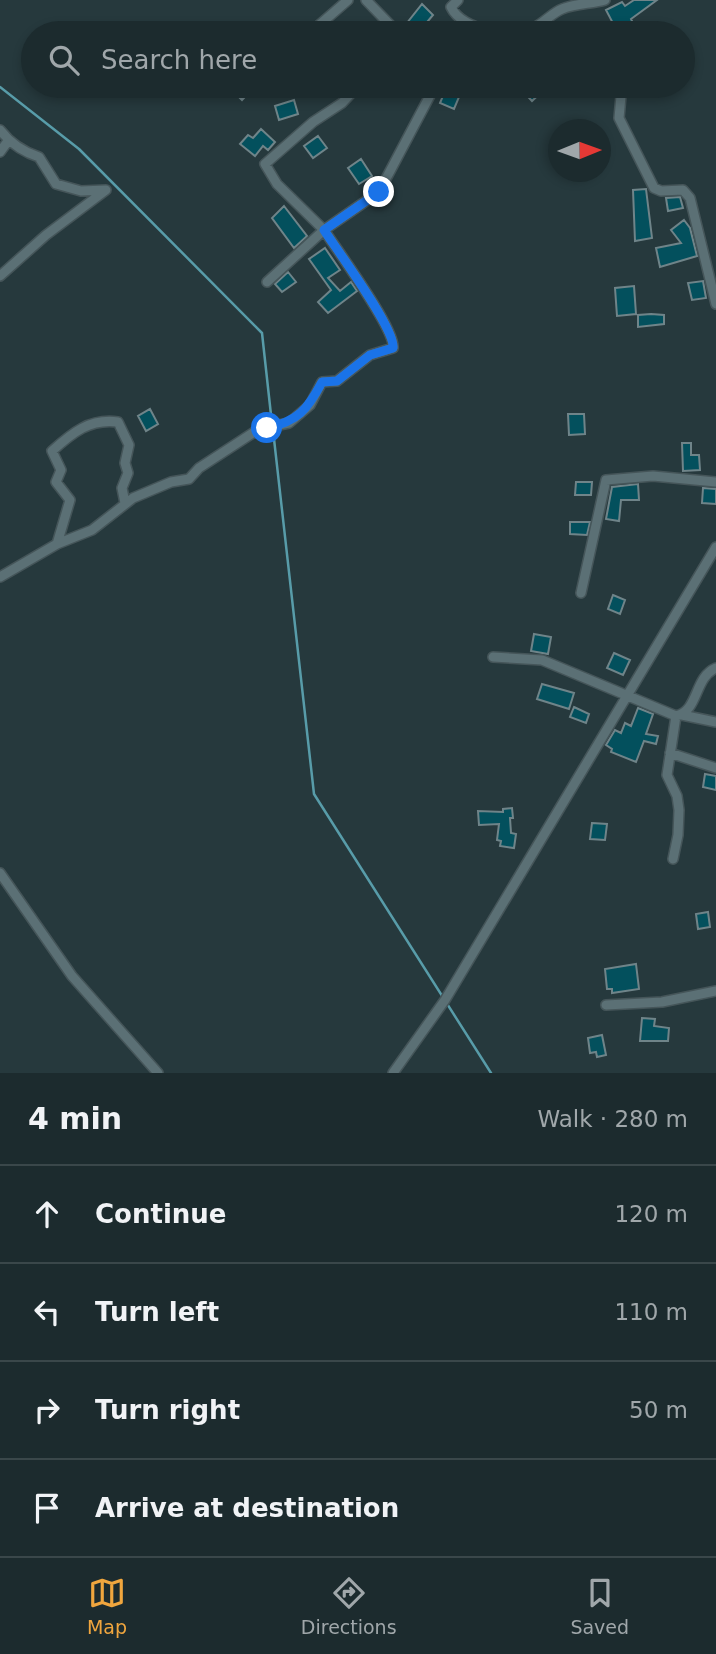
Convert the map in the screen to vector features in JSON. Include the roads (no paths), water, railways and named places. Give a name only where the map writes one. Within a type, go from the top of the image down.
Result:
[{"type":"street","points":[[324,21],[348,0]]},
{"type":"street","points":[[366,0],[386,21]]},
{"type":"street","points":[[458,0],[451,7],[454,13],[467,21]]},
{"type":"street","points":[[545,21],[564,8],[605,0]]},
{"type":"street","points":[[0,577],[57,544],[92,530],[125,503],[171,482],[189,479],[199,468],[208,465],[230,446],[241,444],[251,434],[289,423],[310,405],[322,382],[337,381],[370,355],[393,348],[394,341],[382,317],[324,230],[277,184],[265,164],[313,122],[347,98]]},
{"type":"street","points":[[267,282],[324,230],[379,192],[430,98]]},
{"type":"street","points":[[621,98],[619,118],[654,188],[660,191],[683,190],[690,198],[716,304]]},
{"type":"street","points":[[0,130],[8,141],[39,157],[56,184],[81,191],[106,190],[46,235],[0,276]]},
{"type":"street","points":[[0,152],[8,141]]},
{"type":"street","points":[[57,544],[70,500],[56,482],[61,470],[51,451],[73,431],[102,419],[118,422],[129,445],[125,463],[128,473],[122,488],[125,503]]},
{"type":"street","points":[[581,593],[606,480],[653,475],[716,482]]},
{"type":"street","points":[[393,1073],[445,1000],[625,694],[716,547]]},
{"type":"street","points":[[493,657],[542,660],[679,715],[716,722]]},
{"type":"street","points":[[673,859],[679,810],[677,796],[667,775],[670,753],[679,715],[690,707],[708,671],[716,668]]},
{"type":"street","points":[[670,753],[716,768]]},
{"type":"street","points":[[0,873],[72,976],[158,1073]]},
{"type":"street","points":[[606,1005],[662,1002],[716,990]]},
{"type":"waterway","points":[[0,87],[79,149],[262,333],[272,424]]},
{"type":"waterway","points":[[273,430],[314,794],[491,1073]]}]
